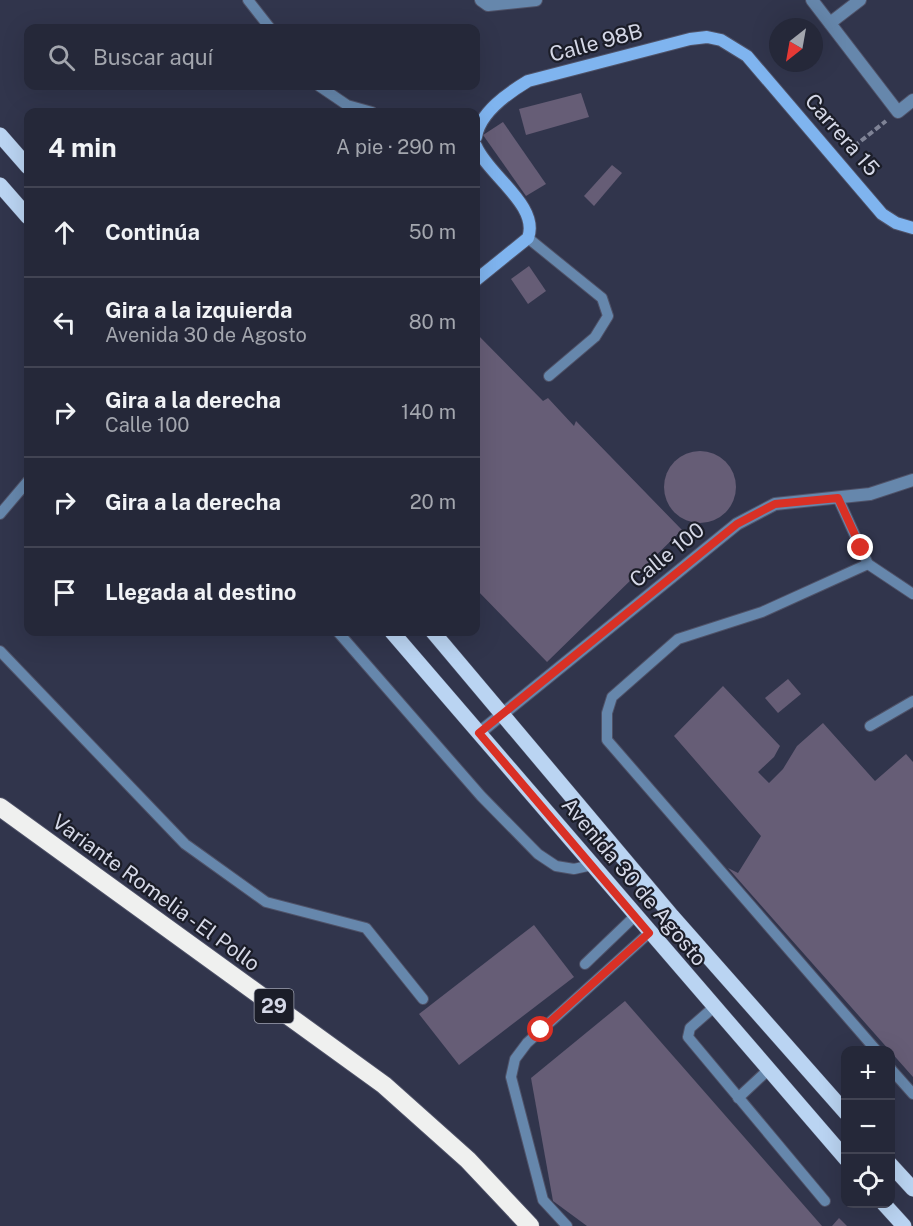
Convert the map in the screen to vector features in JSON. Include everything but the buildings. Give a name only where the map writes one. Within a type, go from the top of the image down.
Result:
[{"type":"highway","name":"Variante Romelia - El Pollo","points":[[0,807],[384,1085],[468,1160],[530,1226]]},
{"type":"main road","points":[[0,135],[24,162]]},
{"type":"main road","points":[[0,185],[24,213]]},
{"type":"main road","name":"Avenida 30 de Agosto","points":[[395,636],[842,1154]]},
{"type":"main road","name":"Avenida 30 de Agosto","points":[[436,636],[672,916],[841,1107]]},
{"type":"main road","points":[[895,1169],[913,1189]]},
{"type":"main road","points":[[888,1208],[904,1226]]},
{"type":"street","points":[[481,0],[488,5],[536,0]]},
{"type":"street","points":[[812,0],[898,112],[913,100]]},
{"type":"street","points":[[830,23],[860,0]]},
{"type":"street","name":"Calle 98B","points":[[480,128],[490,112],[510,92],[528,81],[560,72],[690,39],[707,37],[733,45],[747,56]]},
{"type":"street","name":"Carrera 15","points":[[747,56],[838,159],[882,214],[897,223],[913,228]]},
{"type":"street","points":[[480,154],[484,162],[527,212],[531,225],[528,237],[480,277]]},
{"type":"street","name":"Calle 100","points":[[479,733],[737,524],[775,504],[870,494],[913,480]]},
{"type":"lane","points":[[248,0],[267,24]]},
{"type":"lane","points":[[324,90],[347,105],[358,108]]},
{"type":"lane","points":[[528,237],[602,298],[608,316],[594,337],[549,376]]},
{"type":"lane","points":[[0,514],[24,486]]},
{"type":"lane","points":[[838,498],[868,564],[913,594]]},
{"type":"lane","points":[[868,564],[762,612],[678,639],[612,697],[607,741],[873,1046]]},
{"type":"lane","points":[[341,636],[481,796],[538,854],[556,866],[574,869],[592,865]]},
{"type":"lane","points":[[0,651],[185,844],[266,902],[366,928],[423,999]]},
{"type":"lane","points":[[870,726],[913,701]]},
{"type":"lane","points":[[585,964],[635,916]]},
{"type":"lane","points":[[567,1226],[543,1200],[511,1077],[515,1059],[527,1043],[649,933]]},
{"type":"lane","points":[[714,1007],[690,1028],[688,1037],[825,1201]]},
{"type":"lane","points":[[738,1098],[768,1070]]},
{"type":"lane","points":[[895,1073],[913,1094]]},
{"type":"path","points":[[838,159],[898,112]]},
{"type":"route","points":[[541,1030],[649,933],[479,733],[737,524],[775,504],[838,498],[861,548]]}]
